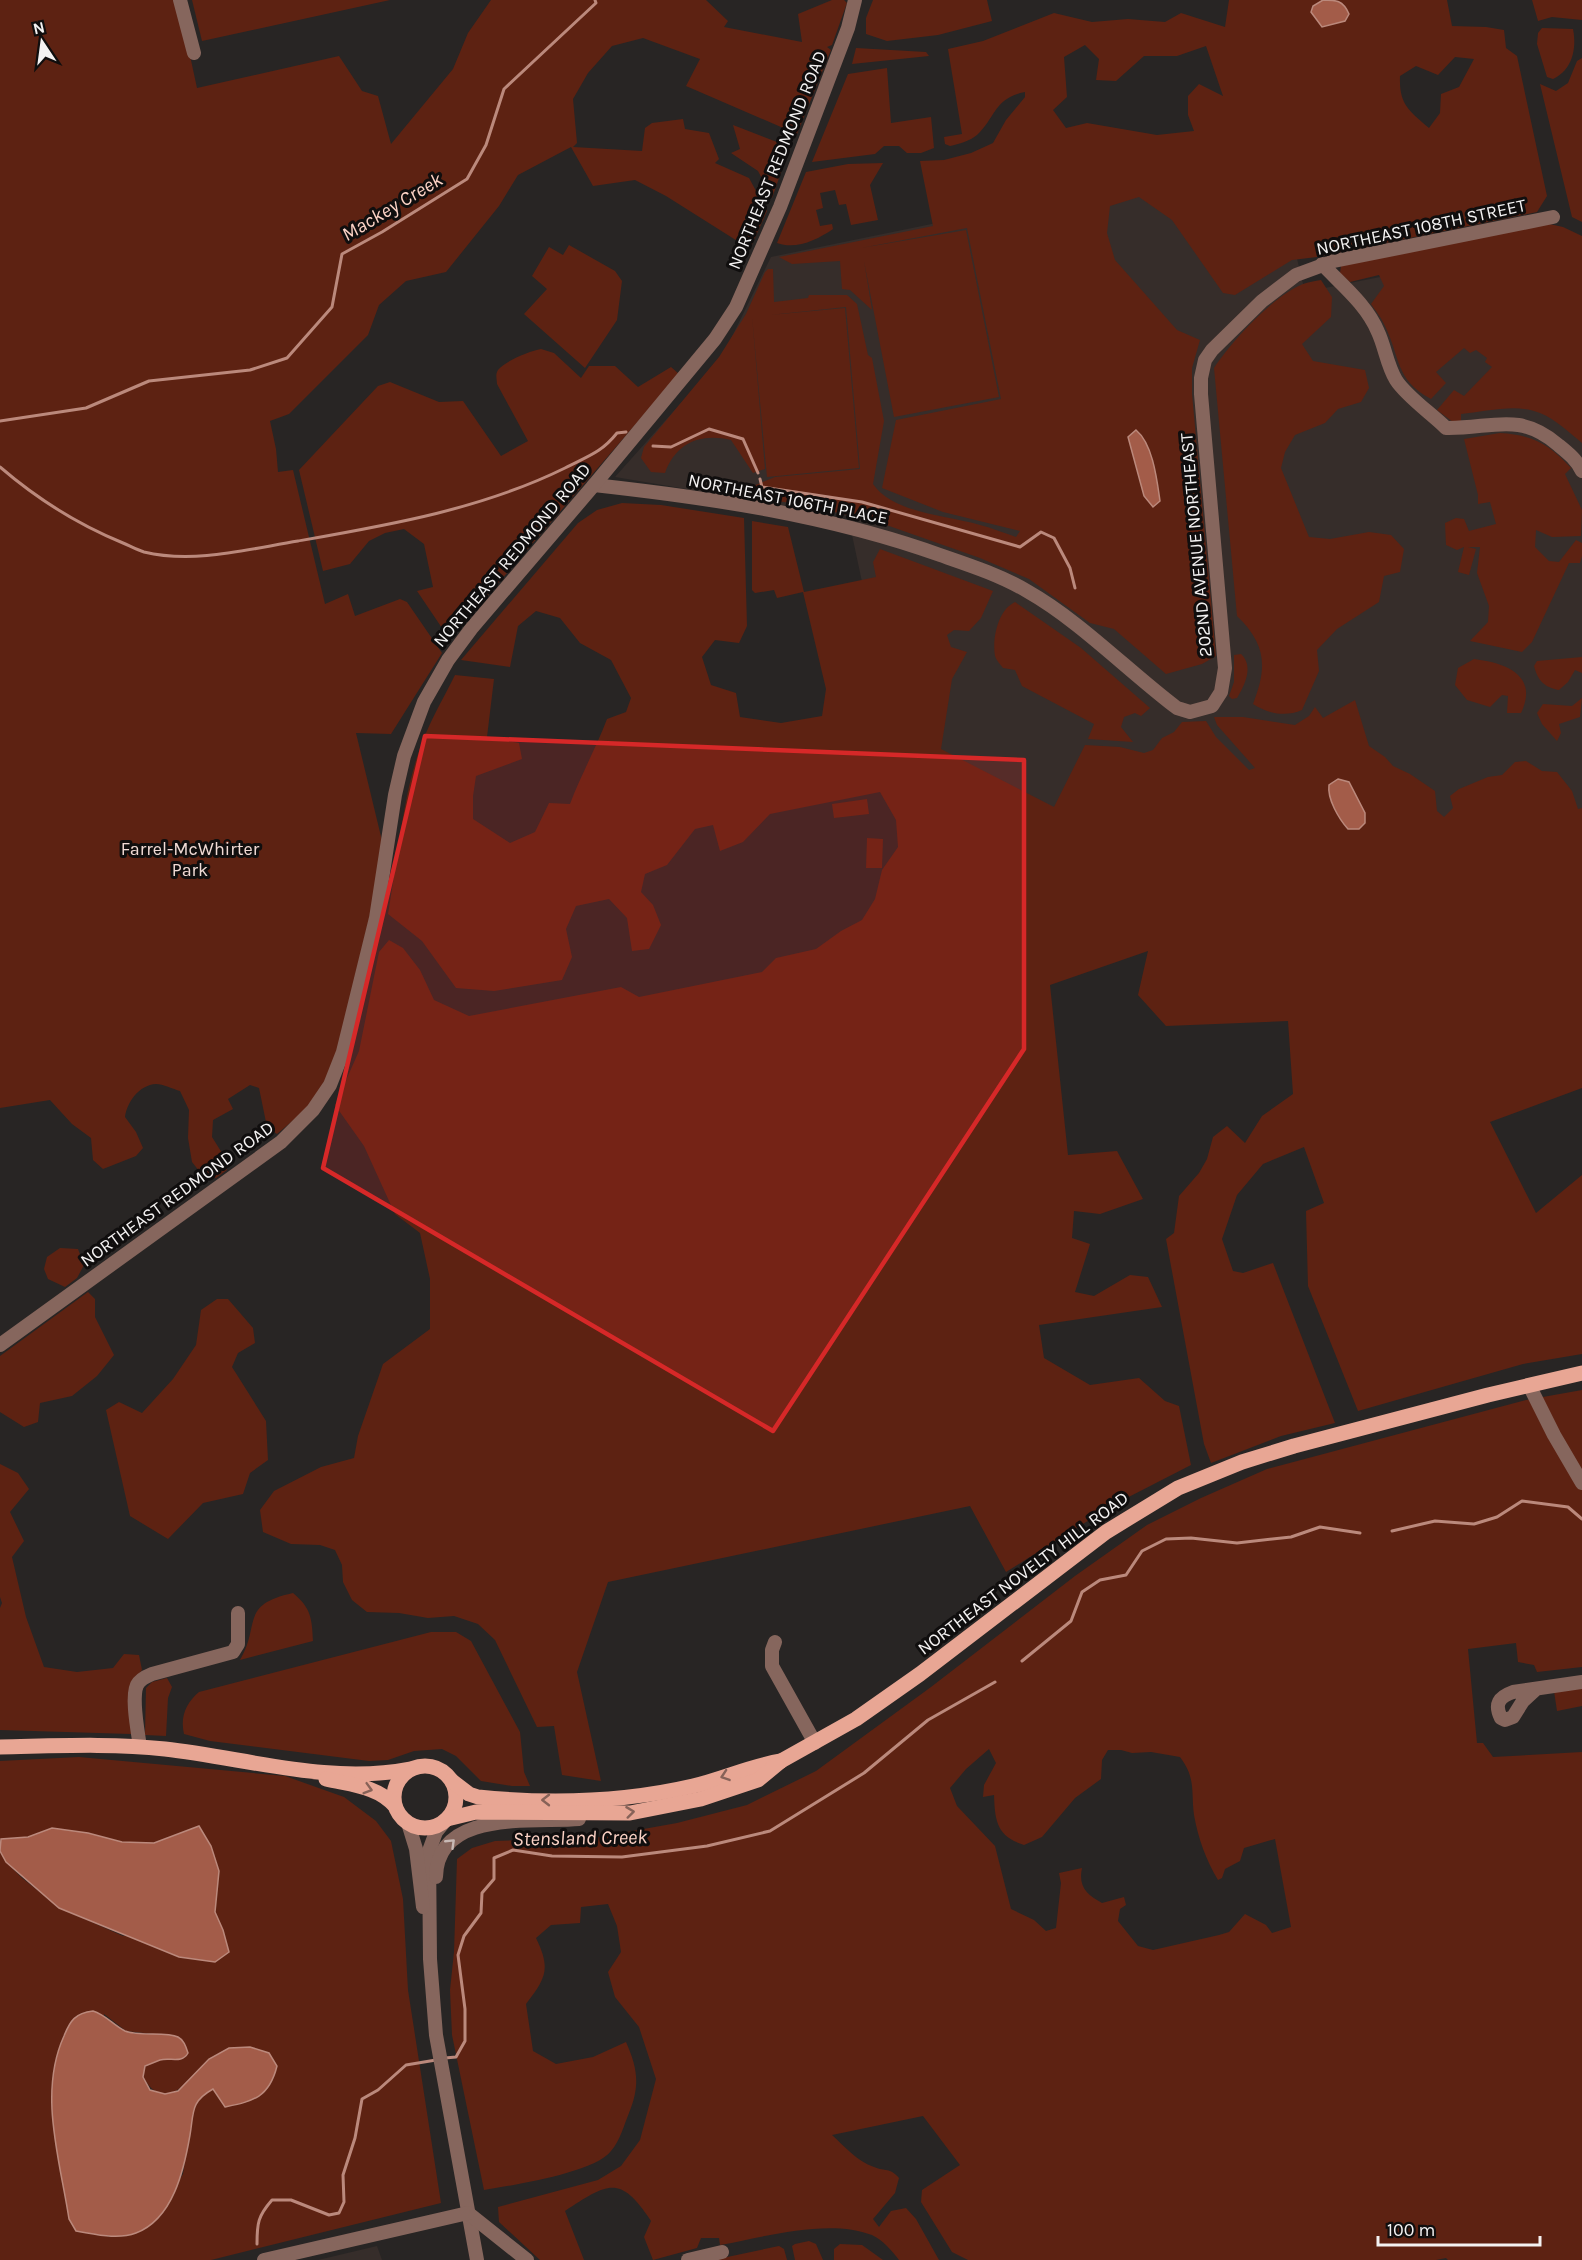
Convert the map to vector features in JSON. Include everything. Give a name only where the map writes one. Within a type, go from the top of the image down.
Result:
[{"type":"main road","name":"NORTHEAST NOVELTY HILL ROAD","points":[[446,1820],[476,1812],[607,1814],[653,1809],[710,1796],[758,1780],[781,1761],[856,1719],[920,1674],[1106,1532],[1151,1502],[1178,1488],[1242,1462],[1294,1446],[1582,1373]]},
{"type":"main road","points":[[0,1747],[98,1745],[140,1747],[167,1749],[277,1767],[372,1790],[389,1799],[400,1816],[408,1823],[427,1828],[446,1820],[457,1798],[452,1781],[438,1768],[429,1766],[375,1775],[277,1767]]},
{"type":"main road","name":"NORTHEAST NOVELTY HILL ROAD","points":[[452,1781],[478,1797],[500,1800],[577,1800],[626,1796],[692,1786],[755,1766],[781,1761]]},
{"type":"main road","points":[[395,1806],[396,1785],[410,1769]]},
{"type":"street","points":[[180,0],[194,53]]},
{"type":"street","name":"NORTHEAST REDMOND ROAD","points":[[0,1345],[281,1142],[319,1101],[330,1085],[343,1052],[376,918],[395,795],[404,756],[424,702],[448,660],[471,629],[715,339],[736,307],[780,207],[848,28],[855,0]]},
{"type":"street","name":"NORTHEAST 108TH STREET","points":[[1201,378],[1205,360],[1242,318],[1284,283],[1322,264],[1553,217]]},
{"type":"street","points":[[1322,264],[1361,305],[1378,330],[1396,379],[1406,392],[1446,428],[1502,423],[1526,426],[1546,435],[1576,459],[1582,471]]},
{"type":"street","name":"202ND AVENUE NORTHEAST","points":[[1201,378],[1225,668],[1221,692],[1212,706]]},
{"type":"street","name":"NORTHEAST 106TH PLACE","points":[[594,485],[687,496],[836,524],[908,544],[970,566],[1007,580],[1039,598],[1066,617],[1177,708],[1190,712],[1212,706]]},
{"type":"street","points":[[1529,1385],[1582,1483]]},
{"type":"street","points":[[140,1747],[135,1696],[141,1680],[152,1674],[233,1652],[238,1644],[240,1632],[238,1613]]},
{"type":"street","points":[[775,1642],[772,1650],[772,1666],[815,1743]]},
{"type":"street","points":[[1536,1689],[1582,1682]]},
{"type":"street","points":[[430,1959],[435,1932],[437,1864],[446,1846],[454,1839],[464,1832],[498,1822],[570,1820],[607,1814]]},
{"type":"street","points":[[430,1959],[429,1851],[436,1832],[446,1820]]},
{"type":"street","points":[[408,1823],[416,1849],[430,1959],[436,2036],[477,2260]]},
{"type":"street","points":[[264,2260],[468,2213]]},
{"type":"street","points":[[468,2213],[527,2260]]},
{"type":"street","points":[[688,2260],[722,2252]]},
{"type":"highlighted area","points":[[425,736],[1024,760],[1024,1049],[773,1431],[323,1168]]},
{"type":"shaded area","points":[[1323,0],[1342,3],[1349,14],[1345,21],[1322,27],[1311,12],[1313,6]]},
{"type":"shaded area","points":[[1272,154],[1305,292],[1515,250],[1582,270],[1582,820],[937,935],[848,516],[615,477],[722,357],[771,257]]},
{"type":"shaded area","points":[[1136,430],[1146,444],[1156,473],[1160,501],[1153,507],[1144,496],[1128,437]]},
{"type":"shaded area","points":[[1338,779],[1349,782],[1365,813],[1365,823],[1359,829],[1348,829],[1332,802],[1329,785]]},
{"type":"shaded area","points":[[199,1826],[211,1846],[219,1871],[215,1912],[229,1952],[215,1962],[179,1957],[59,1908],[6,1862],[0,1851],[1,1839],[28,1837],[52,1828],[88,1833],[122,1842],[154,1843]]},
{"type":"shaded area","points":[[93,2011],[125,2031],[138,2034],[173,2035],[183,2042],[188,2053],[182,2058],[164,2059],[145,2066],[143,2077],[150,2090],[165,2094],[178,2091],[209,2059],[229,2048],[250,2047],[269,2053],[277,2066],[269,2085],[252,2100],[225,2107],[213,2089],[200,2098],[194,2108],[187,2149],[175,2192],[159,2217],[149,2226],[129,2235],[106,2236],[76,2231],[69,2219],[53,2127],[53,2080],[56,2058],[71,2022],[77,2016]]},
{"type":"shaded area","points":[[377,2246],[382,2260],[318,2260]]},
{"type":"green space","name":"Farrel-McWhirter Park","points":[[0,0],[178,0],[197,88],[339,56],[362,91],[378,96],[391,144],[453,69],[468,33],[491,0],[706,0],[728,21],[724,27],[802,42],[798,14],[832,0],[844,0],[847,3],[832,45],[827,47],[831,50],[797,134],[686,86],[700,59],[643,38],[612,46],[588,73],[573,99],[577,143],[573,147],[642,151],[645,128],[652,123],[683,119],[685,129],[709,133],[719,159],[715,163],[749,178],[767,211],[750,249],[666,196],[635,180],[593,186],[571,147],[518,175],[499,206],[446,272],[406,281],[379,305],[368,335],[289,414],[270,421],[278,472],[293,470],[325,604],[348,594],[355,616],[400,599],[407,602],[442,653],[391,734],[356,733],[385,853],[333,1067],[309,1107],[277,1134],[267,1127],[259,1088],[250,1085],[228,1099],[233,1109],[213,1120],[212,1137],[222,1153],[227,1170],[216,1178],[203,1176],[192,1162],[188,1138],[189,1110],[180,1091],[165,1086],[156,1084],[144,1087],[131,1100],[126,1111],[125,1117],[136,1132],[143,1148],[136,1156],[103,1169],[93,1160],[91,1138],[72,1124],[50,1100],[0,1108]]},
{"type":"green space","points":[[192,0],[390,0],[202,41]]},
{"type":"green space","points":[[873,0],[987,0],[992,21],[938,35],[887,41],[866,34],[866,18]]},
{"type":"green space","points":[[1229,0],[1447,0],[1452,26],[1504,30],[1506,48],[1517,56],[1547,196],[1537,212],[1317,257],[1292,260],[1235,295],[1223,293],[1172,220],[1139,197],[1110,206],[1107,233],[1115,260],[1177,330],[1200,340],[1192,368],[1192,394],[1216,656],[1202,664],[1166,674],[1114,629],[1090,623],[1029,579],[980,558],[875,521],[798,504],[755,498],[753,486],[775,477],[860,469],[846,307],[770,315],[845,308],[859,468],[767,477],[752,316],[765,469],[753,473],[731,440],[709,438],[699,439],[683,448],[676,454],[665,473],[651,472],[641,458],[644,447],[719,357],[746,314],[765,272],[773,269],[774,302],[808,298],[809,295],[847,295],[857,304],[868,355],[872,358],[884,421],[873,484],[882,494],[907,508],[984,526],[1016,537],[1020,531],[943,512],[882,488],[896,420],[1001,399],[967,228],[861,248],[966,230],[999,397],[894,417],[864,261],[872,310],[850,290],[842,289],[840,261],[792,264],[779,257],[933,226],[920,161],[944,160],[971,153],[993,143],[1006,120],[1025,97],[1025,92],[1001,103],[983,128],[971,139],[950,146],[945,144],[944,137],[962,134],[948,49],[983,41],[1054,13],[1092,22],[1128,19],[1165,22],[1181,13],[1225,27]],"holes":[[[1085,45],[1099,59],[1096,80],[1116,81],[1144,56],[1177,56],[1206,46],[1223,96],[1199,84],[1188,96],[1188,115],[1194,131],[1157,135],[1087,123],[1066,128],[1053,110],[1067,97],[1064,57]],[[1455,57],[1474,59],[1459,87],[1441,94],[1440,113],[1429,128],[1406,106],[1401,93],[1400,76],[1416,66],[1438,75]]]},
{"type":"green space","points":[[1532,0],[1582,0],[1582,20],[1552,17],[1538,21]]},
{"type":"green space","points":[[1542,28],[1573,29],[1572,58],[1565,70],[1553,79],[1547,77],[1537,44],[1538,33]]},
{"type":"green space","points":[[856,48],[926,52],[929,56],[852,64]]},
{"type":"green space","points":[[1582,58],[1582,222],[1572,217],[1540,84],[1556,91],[1568,83],[1577,61]]},
{"type":"green space","points":[[887,68],[891,123],[931,117],[934,148],[921,153],[907,153],[899,146],[884,146],[875,154],[812,162],[848,74]]},
{"type":"green space","points":[[733,125],[790,147],[772,198],[758,171],[731,153],[740,149]]},
{"type":"green space","points":[[883,163],[870,185],[878,220],[851,225],[846,204],[839,205],[835,190],[820,193],[823,208],[816,210],[820,226],[832,224],[833,229],[799,245],[777,243],[806,172],[848,164]]},
{"type":"green space","points":[[1545,223],[1563,227],[1582,236],[1582,443],[1562,426],[1531,410],[1511,408],[1461,414],[1461,425],[1453,422],[1437,410],[1454,390],[1464,396],[1492,367],[1485,362],[1487,358],[1476,350],[1470,353],[1464,348],[1436,372],[1446,383],[1431,399],[1410,383],[1404,375],[1384,324],[1371,304],[1384,286],[1379,275],[1350,282],[1340,273],[1341,266]]},
{"type":"green space","points":[[569,245],[615,271],[622,281],[617,320],[585,368],[524,314],[547,289],[532,276],[549,247],[563,255]]},
{"type":"green space","points":[[1321,280],[1332,297],[1331,317],[1302,344],[1313,361],[1365,370],[1369,388],[1361,402],[1338,409],[1325,423],[1295,435],[1285,452],[1281,468],[1309,537],[1330,539],[1369,532],[1391,535],[1404,549],[1400,572],[1384,576],[1379,602],[1337,629],[1317,650],[1319,671],[1302,710],[1277,713],[1253,704],[1261,679],[1262,657],[1254,637],[1237,616],[1214,368],[1242,333],[1266,309],[1291,290],[1309,282]]},
{"type":"green space","points":[[541,349],[554,353],[581,378],[589,366],[615,366],[638,387],[671,367],[679,374],[475,610],[454,615],[442,628],[417,591],[433,587],[424,544],[404,529],[385,533],[369,541],[350,564],[323,571],[299,470],[378,386],[390,382],[439,402],[463,401],[501,456],[528,441],[497,384],[497,372],[512,360]]},
{"type":"green space","points":[[1500,433],[1522,436],[1540,442],[1563,460],[1571,468],[1565,474],[1582,510],[1581,536],[1552,537],[1536,530],[1535,547],[1549,561],[1559,562],[1576,540],[1582,543],[1582,556],[1580,563],[1569,563],[1532,642],[1522,652],[1470,641],[1488,622],[1489,606],[1477,573],[1480,547],[1468,547],[1476,549],[1469,575],[1458,572],[1464,547],[1457,550],[1446,545],[1445,523],[1456,518],[1464,519],[1469,531],[1496,524],[1490,502],[1478,504],[1478,495],[1464,439]]},
{"type":"green space","points":[[622,503],[661,505],[744,518],[747,626],[739,643],[715,640],[702,657],[711,685],[736,693],[740,717],[781,723],[822,716],[826,689],[803,592],[777,598],[774,590],[755,593],[752,590],[752,521],[788,527],[804,592],[876,577],[873,562],[880,549],[993,591],[981,618],[969,631],[954,630],[947,635],[951,647],[967,652],[952,679],[941,749],[1054,807],[1085,745],[1120,747],[1144,753],[1153,750],[1162,738],[1174,732],[1182,722],[1206,721],[1216,737],[1249,770],[1255,768],[1217,725],[1214,717],[1243,717],[1295,725],[1309,716],[1315,707],[1323,718],[1355,700],[1369,746],[1393,766],[1410,774],[1435,791],[1437,811],[1444,817],[1453,808],[1450,796],[1459,789],[1488,777],[1502,775],[1515,762],[1526,761],[1542,771],[1557,772],[1572,791],[1578,809],[1582,808],[1582,1088],[1490,1122],[1536,1213],[1582,1175],[1582,1354],[1523,1364],[1358,1411],[1308,1286],[1306,1211],[1324,1203],[1304,1147],[1263,1164],[1237,1195],[1222,1239],[1233,1271],[1243,1273],[1273,1263],[1335,1423],[1281,1436],[1211,1463],[1204,1444],[1166,1239],[1174,1233],[1179,1196],[1199,1173],[1207,1159],[1213,1137],[1227,1126],[1245,1143],[1262,1116],[1293,1094],[1288,1021],[1166,1026],[1138,995],[1148,951],[1050,985],[1068,1155],[1117,1151],[1143,1199],[1100,1214],[1074,1211],[1072,1238],[1090,1244],[1075,1292],[1094,1296],[1130,1275],[1148,1277],[1162,1307],[1039,1325],[1044,1358],[1090,1385],[1139,1378],[1165,1401],[1179,1406],[1191,1465],[1115,1504],[1006,1572],[970,1506],[608,1582],[577,1672],[601,1781],[562,1775],[554,1726],[537,1727],[495,1640],[478,1624],[454,1616],[428,1618],[399,1613],[367,1612],[352,1600],[343,1582],[342,1565],[335,1550],[320,1545],[291,1544],[263,1532],[260,1510],[274,1491],[321,1467],[354,1458],[358,1436],[383,1364],[430,1329],[430,1279],[420,1233],[395,1214],[364,1146],[335,1105],[359,1051],[379,952],[389,940],[403,948],[420,970],[434,1000],[469,1016],[621,987],[639,997],[762,972],[776,958],[816,949],[841,931],[862,920],[875,899],[882,870],[898,847],[896,820],[880,792],[770,814],[743,842],[720,851],[713,825],[695,829],[667,865],[645,874],[641,892],[653,905],[661,925],[649,949],[632,951],[627,918],[609,899],[576,906],[566,929],[572,957],[562,980],[494,991],[456,988],[422,941],[388,914],[412,773],[426,734],[455,675],[494,679],[487,737],[519,743],[522,759],[476,776],[473,796],[473,819],[510,843],[535,832],[549,803],[570,804],[607,719],[626,712],[631,698],[611,660],[580,643],[560,618],[536,611],[518,626],[510,667],[461,660],[578,523],[597,510]]},
{"type":"green space","points":[[1015,602],[1081,648],[1150,708],[1141,716],[1135,713],[1124,717],[1121,727],[1133,742],[1088,739],[1094,724],[1022,686],[1015,670],[1003,668],[995,656],[994,641],[1000,618],[1004,611]]},
{"type":"green space","points":[[1241,654],[1247,664],[1247,676],[1237,698],[1232,699],[1229,696],[1234,682],[1234,655]]},
{"type":"green space","points":[[1582,657],[1582,673],[1575,670],[1568,682],[1559,690],[1549,687],[1537,676],[1534,666],[1537,661]]},
{"type":"green space","points":[[1474,659],[1497,664],[1516,673],[1526,689],[1521,713],[1507,713],[1508,696],[1502,695],[1490,707],[1467,700],[1455,685],[1458,668]]},
{"type":"green space","points":[[1582,698],[1580,717],[1559,724],[1561,733],[1557,741],[1542,724],[1537,713],[1543,704],[1572,706]]},
{"type":"green space","points":[[867,799],[869,814],[834,818],[832,804]]},
{"type":"green space","points":[[867,838],[883,839],[882,868],[866,868]]},
{"type":"green space","points":[[60,1248],[78,1249],[84,1265],[77,1278],[65,1287],[48,1279],[44,1269],[47,1257]]},
{"type":"green space","points":[[88,1292],[95,1299],[95,1317],[114,1355],[97,1376],[72,1396],[40,1403],[38,1422],[24,1427],[0,1412],[0,1356]]},
{"type":"green space","points":[[217,1299],[228,1299],[253,1328],[255,1343],[238,1353],[232,1367],[266,1421],[268,1460],[250,1473],[243,1494],[203,1503],[168,1539],[130,1516],[106,1410],[119,1402],[142,1413],[173,1379],[196,1345],[201,1310]]},
{"type":"green space","points":[[1582,1390],[1582,1667],[1537,1672],[1534,1665],[1518,1662],[1516,1643],[1468,1649],[1477,1743],[1483,1743],[1493,1757],[1582,1752],[1582,2260],[1448,2260],[1446,2258],[1436,2260],[968,2260],[952,2252],[921,2202],[922,2190],[960,2165],[923,2116],[832,2135],[862,2161],[890,2171],[899,2178],[895,2193],[873,2219],[879,2227],[891,2211],[906,2208],[916,2219],[939,2260],[899,2260],[876,2237],[855,2230],[836,2228],[796,2231],[720,2245],[719,2238],[701,2238],[697,2248],[653,2260],[644,2237],[651,2221],[631,2196],[622,2190],[612,2188],[592,2194],[565,2211],[584,2260],[540,2260],[499,2222],[498,2207],[598,2180],[621,2166],[640,2140],[656,2079],[639,2027],[615,1997],[608,1972],[621,1952],[617,1926],[608,1904],[581,1907],[580,1923],[551,1925],[536,1938],[545,1966],[542,1980],[526,2004],[533,2051],[556,2064],[593,2057],[626,2042],[636,2077],[633,2103],[617,2143],[602,2159],[588,2166],[552,2177],[484,2190],[452,2035],[450,1990],[454,1952],[457,1859],[472,1848],[495,1841],[599,1837],[677,1823],[747,1805],[816,1771],[931,1687],[1075,1576],[1147,1525],[1267,1469],[1526,1400]],"holes":[[[989,1749],[996,1763],[984,1785],[983,1797],[994,1795],[995,1812],[1002,1832],[1024,1845],[1042,1837],[1075,1798],[1101,1779],[1102,1760],[1108,1750],[1132,1753],[1151,1752],[1180,1757],[1191,1778],[1194,1815],[1200,1840],[1218,1880],[1222,1878],[1225,1869],[1240,1861],[1244,1848],[1275,1839],[1291,1927],[1272,1933],[1266,1925],[1245,1914],[1229,1932],[1219,1935],[1153,1950],[1138,1946],[1118,1921],[1120,1909],[1126,1905],[1124,1897],[1102,1903],[1092,1897],[1085,1890],[1081,1880],[1082,1868],[1059,1873],[1061,1883],[1056,1928],[1046,1931],[1034,1920],[1011,1909],[995,1846],[957,1806],[950,1788],[966,1769]]]},
{"type":"green space","points":[[0,1464],[18,1473],[29,1489],[10,1512],[24,1541],[12,1557],[26,1617],[44,1667],[77,1672],[113,1668],[124,1654],[139,1655],[142,1670],[130,1685],[131,1734],[0,1730],[0,1608],[2,1603],[0,1597]]},
{"type":"green space","points":[[293,1593],[307,1609],[313,1641],[240,1660],[258,1610],[265,1603]]},
{"type":"green space","points":[[431,1632],[456,1632],[471,1641],[520,1732],[524,1772],[530,1786],[512,1786],[481,1781],[456,1756],[442,1749],[414,1751],[388,1760],[369,1761],[210,1741],[184,1734],[185,1711],[199,1692]]},
{"type":"green space","points":[[167,1678],[172,1687],[168,1698],[166,1736],[145,1735],[146,1688],[152,1682]]},
{"type":"green space","points":[[1582,1686],[1582,1706],[1557,1711],[1554,1691]]},
{"type":"green space","points":[[79,1757],[285,1776],[344,1797],[376,1821],[391,1841],[403,1899],[408,1990],[441,2203],[211,2260],[0,2260],[0,1851],[6,1862],[22,1878],[60,1908],[123,1936],[223,1930],[215,1912],[219,1871],[154,1843],[122,1842],[88,1833],[52,1828],[28,1837],[1,1839],[0,1841],[0,1761]],"holes":[[[104,2014],[126,2031],[171,2036],[179,2060],[162,2059],[145,2066],[143,2077],[152,2088],[160,2093],[169,2094],[177,2090],[209,2059],[277,2066],[269,2084],[251,2098],[225,2107],[213,2089],[201,2097],[193,2108],[183,2174],[155,2220],[136,2233],[108,2237]]]},
{"type":"green space","points":[[809,2241],[816,2244],[823,2260],[795,2260],[792,2246]]},
{"type":"green space","points":[[840,2244],[862,2245],[883,2260],[834,2260],[834,2249]]},
{"type":"green space","points":[[779,2246],[784,2249],[787,2260],[713,2260]]},
{"type":"waterway","name":"Mackey Creek","points":[[0,421],[86,408],[149,381],[250,370],[287,358],[332,307],[342,254],[467,179],[486,145],[504,89],[596,3],[595,0]]},
{"type":"waterway","points":[[653,446],[671,447],[709,429],[743,439],[758,473]]},
{"type":"waterway","points":[[0,467],[58,510],[136,549],[163,555],[202,556],[366,529],[468,505],[565,468],[600,450],[617,433],[626,432]]},
{"type":"waterway","points":[[760,479],[762,487],[862,502],[1020,547],[1041,532],[1054,538],[1070,568],[1075,588]]},
{"type":"waterway","name":"Stensland Creek","points":[[1392,1531],[1435,1521],[1474,1524],[1497,1517],[1522,1501],[1568,1507],[1582,1519]]},
{"type":"waterway","name":"Stensland Creek","points":[[1022,1661],[1071,1621],[1082,1592],[1100,1580],[1126,1575],[1142,1551],[1166,1539],[1191,1538],[1237,1543],[1291,1537],[1320,1527],[1360,1533]]},
{"type":"waterway","name":"Stensland Creek","points":[[445,2058],[456,2057],[465,2041],[465,2009],[458,1955],[464,1936],[481,1913],[482,1893],[494,1879],[494,1858],[513,1850],[552,1856],[622,1857],[707,1846],[770,1831],[864,1773],[928,1720],[995,1682]]},
{"type":"waterway","name":"Stensland Creek","points":[[257,2244],[259,2220],[272,2200],[291,2200],[329,2215],[339,2213],[344,2202],[343,2175],[355,2138],[362,2099],[378,2090],[406,2065],[436,2060]]}]
